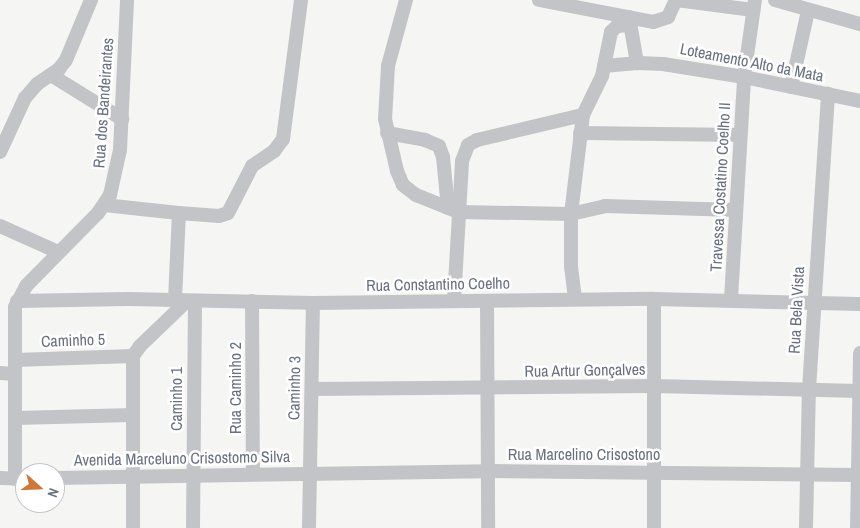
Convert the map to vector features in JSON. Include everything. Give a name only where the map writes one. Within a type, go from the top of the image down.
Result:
[{"type":"street","points":[[0,152],[25,98],[38,84],[59,69],[69,55],[90,0]]},
{"type":"street","name":"Rua dos Bandeirantes","points":[[104,205],[114,183],[118,168],[127,0]]},
{"type":"street","points":[[19,463],[15,418],[14,315],[17,301],[26,286],[104,205],[219,216],[231,210],[252,166],[274,151],[282,139],[300,0]]},
{"type":"street","points":[[406,0],[386,83],[385,120],[397,171],[404,185],[423,199],[453,210],[571,214],[605,206],[735,210]]},
{"type":"street","points":[[539,0],[629,21],[653,22],[664,20],[671,14],[676,0],[754,5]]},
{"type":"street","points":[[775,0],[808,11],[860,24]]},
{"type":"street","name":"Travessa Costatino Coelho II","points":[[731,299],[744,77],[754,5]]},
{"type":"street","points":[[791,87],[808,11]]},
{"type":"street","points":[[629,21],[637,63]]},
{"type":"street","points":[[575,299],[571,265],[571,214],[583,115],[602,76],[610,37],[614,28],[629,21]]},
{"type":"street","name":"Loteamento Alto da Mata","points":[[604,66],[637,63],[663,64],[744,77],[860,101]]},
{"type":"street","points":[[51,75],[122,119]]},
{"type":"street","name":"Rua Bela Vista","points":[[806,528],[809,389],[828,94]]},
{"type":"street","points":[[453,210],[462,161],[466,149],[472,142],[583,115]]},
{"type":"street","points":[[387,133],[432,141],[439,146],[443,157],[453,210],[454,301]]},
{"type":"street","points":[[580,134],[740,135]]},
{"type":"street","name":"Caminho 1","points":[[179,213],[186,301],[193,476],[193,528]]},
{"type":"street","points":[[0,226],[58,252]]},
{"type":"street","name":"Rua Constantino Coelho","points":[[17,301],[76,299],[313,303],[731,299],[860,304]]},
{"type":"street","points":[[654,299],[654,528]]},
{"type":"street","points":[[133,528],[133,356],[140,346],[186,301]]},
{"type":"street","name":"Rua Caminho 2","points":[[252,301],[253,474]]},
{"type":"street","points":[[487,301],[488,528]]},
{"type":"street","name":"Caminho 3","points":[[309,528],[313,303]]},
{"type":"street","points":[[857,528],[860,353]]},
{"type":"street","name":"Caminho 5","points":[[15,360],[133,356]]},
{"type":"street","points":[[0,373],[15,374]]},
{"type":"street","name":"Rua Artur Gonçalves","points":[[312,389],[488,389],[654,386],[858,391]]},
{"type":"street","points":[[15,418],[133,415]]},
{"type":"street","name":"Rua Marcelino Crisostono","points":[[310,473],[487,471],[859,475]]},
{"type":"street","name":"Avenida Marceluno Crisostomo Silva","points":[[65,478],[310,473]]},
{"type":"street","points":[[0,478],[15,479]]}]
